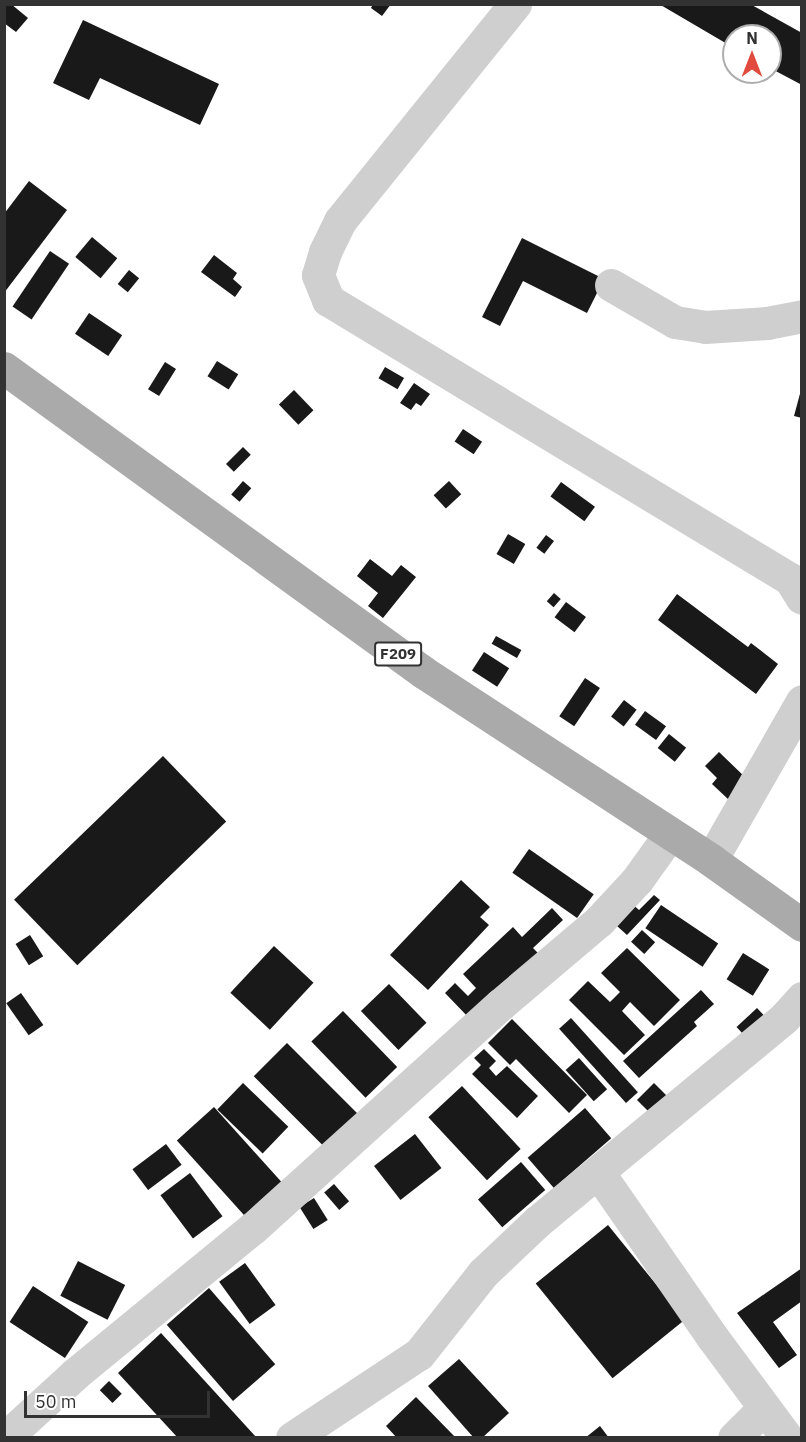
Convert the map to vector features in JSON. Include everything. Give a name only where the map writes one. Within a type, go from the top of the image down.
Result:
[{"type":"main road","name":"F209","points":[[4,368],[423,672],[711,860],[801,925]]},
{"type":"street","points":[[515,4],[340,221],[325,252],[318,275],[328,300],[790,579],[801,598]]},
{"type":"street","points":[[611,285],[675,322],[705,327],[767,323],[801,316]]},
{"type":"street","points":[[711,860],[801,701]]},
{"type":"street","points":[[5,1437],[75,1374],[253,1228],[501,1004],[599,921],[637,880],[670,834]]},
{"type":"street","points":[[292,1437],[419,1354],[483,1273],[538,1221],[784,1018],[801,998]]},
{"type":"street","points":[[598,1172],[764,1408],[787,1437]]},
{"type":"street","points":[[734,1437],[764,1408]]},
{"type":"building","points":[[4,4],[11,4],[28,18],[16,32],[4,23]]},
{"type":"building","points":[[373,4],[391,4],[382,16],[371,8]]},
{"type":"building","points":[[659,4],[750,4],[802,33],[802,85],[782,74],[782,24],[722,24],[722,41]]},
{"type":"building","points":[[83,20],[219,84],[200,125],[100,78],[89,100],[53,83]]},
{"type":"building","points":[[29,181],[67,210],[4,293],[4,214]]},
{"type":"building","points":[[92,237],[117,258],[101,278],[75,257]]},
{"type":"building","points":[[522,238],[604,279],[587,313],[523,281],[500,326],[482,317]]},
{"type":"building","points":[[50,251],[69,264],[32,319],[13,307]]},
{"type":"building","points":[[214,255],[237,273],[233,279],[242,287],[235,297],[201,272]]},
{"type":"building","points":[[129,270],[139,278],[128,292],[118,284]]},
{"type":"building","points":[[89,313],[122,335],[108,356],[75,334]]},
{"type":"building","points":[[217,361],[238,374],[229,390],[207,376]]},
{"type":"building","points":[[165,362],[176,369],[159,396],[148,389]]},
{"type":"building","points":[[385,367],[404,378],[398,389],[378,378]]},
{"type":"building","points":[[414,383],[430,394],[421,406],[416,403],[411,410],[400,403]]},
{"type":"building","points":[[294,390],[313,410],[298,425],[279,405]]},
{"type":"building","points":[[802,390],[802,418],[794,416]]},
{"type":"building","points":[[463,429],[482,442],[474,454],[455,441]]},
{"type":"building","points":[[243,447],[251,455],[234,472],[226,464]]},
{"type":"building","points":[[243,481],[251,488],[239,502],[231,495]]},
{"type":"building","points":[[449,481],[461,494],[446,508],[434,495]]},
{"type":"building","points":[[561,482],[595,507],[584,521],[550,497]]},
{"type":"building","points":[[508,534],[525,544],[514,564],[496,554]]},
{"type":"building","points":[[546,535],[554,541],[544,554],[536,548]]},
{"type":"building","points":[[370,559],[392,576],[401,565],[416,577],[383,618],[368,606],[378,593],[357,576]]},
{"type":"building","points":[[554,593],[561,599],[554,607],[547,601]]},
{"type":"building","points":[[677,594],[748,647],[751,643],[778,664],[756,694],[658,620]]},
{"type":"building","points":[[566,602],[586,617],[575,632],[555,617]]},
{"type":"building","points":[[496,636],[521,650],[517,658],[492,644]]},
{"type":"building","points":[[484,652],[509,668],[497,687],[472,670]]},
{"type":"building","points":[[585,678],[600,688],[574,726],[559,716]]},
{"type":"building","points":[[624,700],[637,710],[624,726],[611,717]]},
{"type":"building","points":[[645,711],[666,726],[656,740],[635,725]]},
{"type":"building","points":[[669,734],[686,748],[675,762],[658,748]]},
{"type":"building","points":[[719,752],[748,780],[729,800],[712,784],[717,778],[705,766]]},
{"type":"building","points":[[163,756],[226,821],[77,965],[14,900]]},
{"type":"building","points":[[529,849],[594,894],[577,918],[512,873]]},
{"type":"building","points":[[461,880],[490,907],[480,917],[489,925],[428,990],[390,955]]},
{"type":"building","points":[[654,895],[660,900],[627,935],[617,926],[624,918],[619,914],[630,902],[639,910]]},
{"type":"building","points":[[661,905],[718,944],[703,967],[645,928]]},
{"type":"building","points":[[552,908],[563,920],[533,948],[539,954],[470,1019],[445,993],[455,983],[468,996],[476,988],[463,974],[513,927],[522,937]]},
{"type":"building","points":[[642,930],[655,942],[644,954],[631,942]]},
{"type":"building","points":[[30,935],[43,956],[29,965],[16,944]]},
{"type":"building","points":[[274,946],[313,983],[270,1030],[230,993]]},
{"type":"building","points":[[627,948],[680,1000],[654,1026],[630,1002],[622,1011],[645,1035],[624,1055],[569,1000],[588,981],[610,1002],[620,992],[601,973]]},
{"type":"building","points":[[743,953],[769,969],[753,996],[727,979]]},
{"type":"building","points":[[389,984],[427,1023],[398,1050],[361,1011]]},
{"type":"building","points":[[701,990],[714,1004],[694,1022],[697,1026],[639,1078],[623,1061]]},
{"type":"building","points":[[21,993],[43,1025],[29,1035],[6,1003]]},
{"type":"building","points":[[757,1008],[769,1021],[749,1040],[737,1027]]},
{"type":"building","points":[[343,1011],[397,1067],[366,1098],[311,1042]]},
{"type":"building","points":[[571,1018],[638,1092],[626,1103],[559,1029]]},
{"type":"building","points":[[512,1019],[587,1095],[569,1113],[516,1059],[510,1065],[488,1043]]},
{"type":"building","points":[[287,1043],[358,1114],[325,1148],[254,1076]]},
{"type":"building","points":[[484,1049],[496,1061],[489,1068],[496,1076],[507,1066],[538,1096],[517,1118],[472,1074],[481,1065],[474,1058]]},
{"type":"building","points":[[579,1058],[607,1089],[594,1101],[566,1070]]},
{"type":"building","points":[[243,1083],[288,1127],[263,1153],[217,1110]]},
{"type":"building","points":[[654,1083],[667,1096],[650,1113],[637,1100]]},
{"type":"building","points":[[462,1086],[521,1149],[487,1180],[428,1117]]},
{"type":"building","points":[[214,1107],[286,1187],[248,1220],[177,1140]]},
{"type":"building","points":[[585,1108],[611,1138],[554,1188],[528,1158]]},
{"type":"building","points":[[415,1134],[441,1168],[400,1200],[374,1166]]},
{"type":"building","points":[[166,1144],[182,1165],[148,1190],[132,1169]]},
{"type":"building","points":[[521,1162],[545,1190],[502,1227],[478,1199]]},
{"type":"building","points":[[190,1173],[222,1216],[193,1238],[160,1195]]},
{"type":"building","points":[[334,1184],[349,1201],[339,1210],[324,1193]]},
{"type":"building","points":[[314,1198],[328,1220],[313,1229],[300,1207]]},
{"type":"building","points":[[608,1225],[685,1320],[613,1378],[536,1284]]},
{"type":"building","points":[[78,1261],[125,1285],[108,1320],[60,1296]]},
{"type":"building","points":[[245,1263],[276,1305],[250,1324],[219,1282]]},
{"type":"building","points":[[802,1268],[802,1301],[773,1322],[797,1355],[779,1368],[737,1313]]},
{"type":"building","points":[[33,1286],[88,1322],[65,1358],[10,1322]]},
{"type":"building","points":[[209,1288],[275,1364],[233,1401],[167,1325]]},
{"type":"building","points":[[161,1333],[257,1438],[178,1438],[118,1373]]},
{"type":"building","points":[[459,1359],[509,1413],[482,1438],[474,1438],[428,1386]]},
{"type":"building","points":[[109,1381],[122,1394],[113,1403],[100,1390]]},
{"type":"building","points":[[416,1397],[456,1438],[397,1438],[386,1426]]},
{"type":"building","points":[[600,1426],[609,1438],[585,1438]]}]
